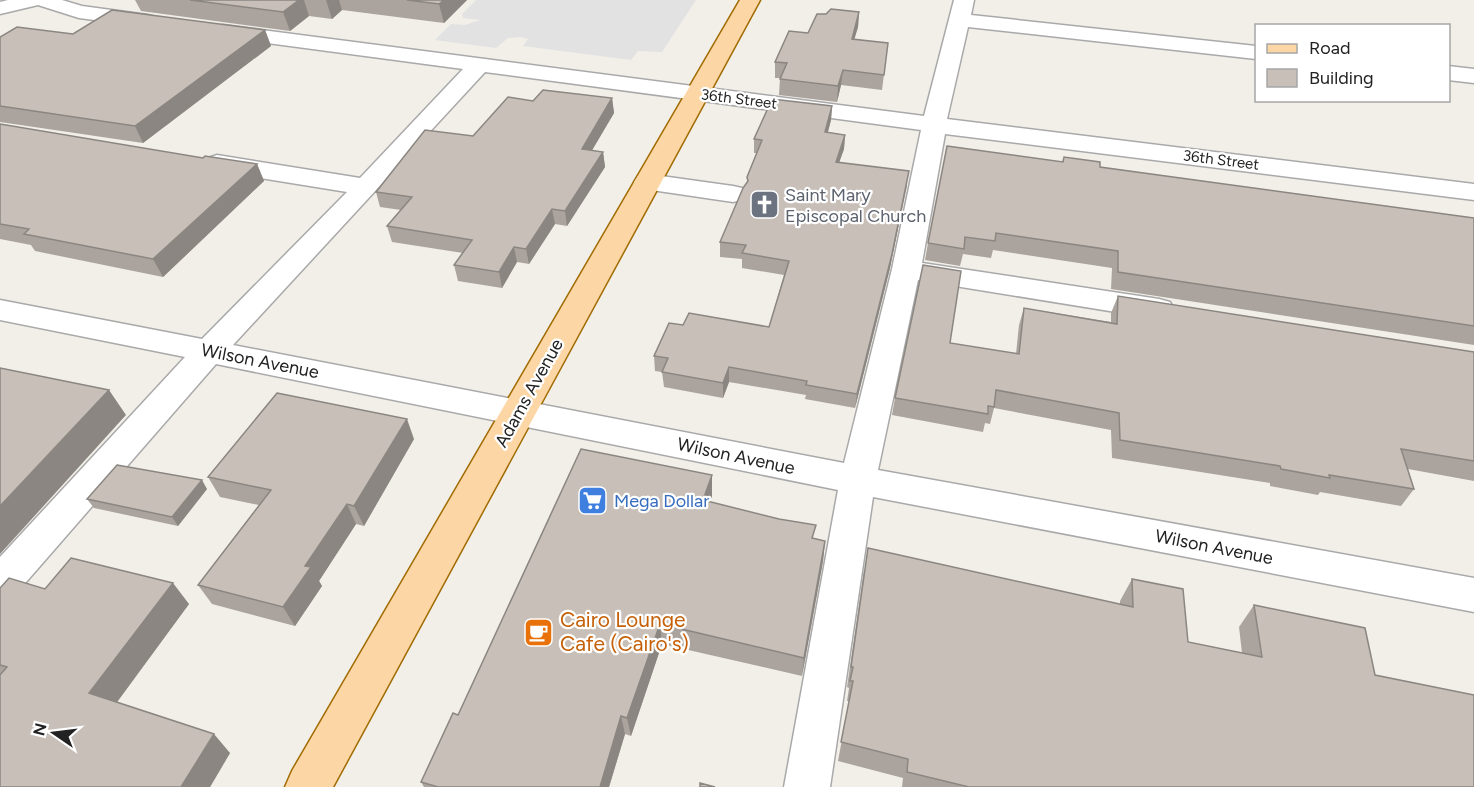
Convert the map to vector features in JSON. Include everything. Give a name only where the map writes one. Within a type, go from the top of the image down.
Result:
[{"type":"main road","name":"Adams Avenue","points":[[308,787],[750,0]]},
{"type":"street","points":[[0,8],[35,0]]},
{"type":"street","points":[[42,0],[79,12],[173,24]]},
{"type":"street","points":[[807,787],[858,480],[906,269],[934,125],[962,10],[1255,52]]},
{"type":"street","name":"36th Street","points":[[197,27],[934,125],[1474,192]]},
{"type":"street","points":[[0,584],[209,351],[366,187],[480,63]]},
{"type":"street","points":[[1450,73],[1474,76]]},
{"type":"street","points":[[189,159],[366,187]]},
{"type":"street","points":[[647,182],[733,194]]},
{"type":"street","points":[[906,269],[1190,314]]},
{"type":"street","name":"Wilson Avenue","points":[[0,310],[858,480],[1474,595]]},
{"type":"shaded area","points":[[476,0],[696,0],[662,52],[638,51],[631,60],[523,46],[528,39],[521,37],[508,38],[496,48],[435,40],[451,24],[465,25],[480,20],[463,18],[462,14]]},
{"type":"building","points":[[190,0],[299,0],[283,12]]},
{"type":"building","points":[[407,0],[444,0],[439,4]]},
{"type":"building","points":[[831,9],[859,12],[852,39],[888,43],[884,75],[843,70],[838,86],[780,79],[787,63],[775,62],[789,31],[808,33],[817,14],[826,14]]},
{"type":"building","points":[[112,10],[265,30],[135,126],[0,106],[0,37],[17,27],[73,34]]},
{"type":"building","points":[[543,90],[612,98],[582,149],[603,152],[565,211],[552,209],[526,249],[514,247],[499,272],[454,265],[472,240],[387,226],[412,197],[376,192],[425,130],[473,136],[508,97],[533,101]]},
{"type":"building","points":[[772,99],[832,106],[825,132],[845,135],[836,162],[909,171],[892,254],[857,394],[806,385],[807,381],[729,367],[723,383],[662,372],[668,358],[654,356],[669,323],[683,325],[689,313],[769,327],[789,261],[742,253],[746,245],[720,242],[748,181],[747,177],[762,140],[754,139]]},
{"type":"building","points":[[0,124],[203,158],[205,156],[257,164],[153,259],[24,234],[29,229],[0,224]]},
{"type":"building","points":[[947,146],[1063,162],[1064,157],[1100,162],[1100,167],[1474,218],[1474,326],[1118,272],[1118,251],[996,233],[995,241],[965,237],[964,249],[928,243]]},
{"type":"building","points":[[923,265],[961,271],[950,343],[1019,354],[1024,308],[1117,324],[1118,296],[1474,352],[1474,461],[1401,449],[1414,489],[1329,475],[1330,478],[1281,469],[1280,466],[1120,440],[1119,413],[996,390],[994,407],[988,406],[988,414],[895,398]]},
{"type":"building","points":[[0,368],[109,390],[0,506]]},
{"type":"building","points":[[277,393],[407,419],[354,506],[347,504],[305,566],[311,567],[283,607],[198,585],[271,490],[208,477]]},
{"type":"building","points":[[581,449],[712,475],[703,500],[779,519],[816,525],[812,538],[825,541],[804,658],[660,624],[627,718],[621,716],[600,787],[438,787],[421,782],[453,713],[458,715]]},
{"type":"building","points":[[117,465],[202,480],[172,517],[87,499]]},
{"type":"building","points":[[868,548],[1133,607],[1132,579],[1183,589],[1188,642],[1262,657],[1254,605],[1365,628],[1375,675],[1474,695],[1474,787],[969,787],[907,772],[908,759],[841,742],[853,681],[850,681],[853,667],[851,667]]},
{"type":"building","points":[[71,558],[173,583],[89,693],[214,734],[181,787],[0,787],[0,675],[7,667],[0,665],[0,588],[9,578],[45,589]]},
{"type":"building","points":[[700,783],[715,787],[700,787]]},
{"type":"place","name":"Saint Mary Episcopal Church","points":[[764,205]]},
{"type":"place","name":"Mega Dollar","points":[[593,501]]},
{"type":"place","name":"Cairo Lounge Cafe (Cairo's)","points":[[539,632]]}]
